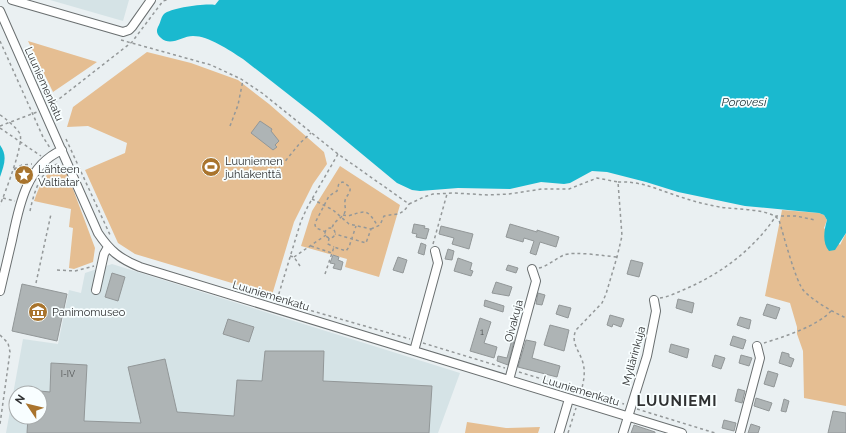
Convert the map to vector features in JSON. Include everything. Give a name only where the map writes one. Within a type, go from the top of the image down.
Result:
[{"type":"street","points":[[12,0],[123,32],[132,27],[151,0]]},
{"type":"street","name":"Luuniemenkatu","points":[[0,11],[98,233],[111,244],[117,256],[140,267],[682,433]]},
{"type":"street","points":[[0,291],[25,189],[34,174],[46,159],[62,150]]},
{"type":"street","points":[[96,290],[104,254],[111,244]]},
{"type":"street","points":[[414,351],[438,263],[435,251]]},
{"type":"street","name":"Oivakuja","points":[[509,380],[536,281],[532,269]]},
{"type":"street","name":"Myllärinkuja","points":[[623,433],[648,348],[656,311],[654,300]]},
{"type":"street","points":[[740,433],[760,358],[757,346]]},
{"type":"street","points":[[559,433],[569,398]]},
{"type":"path","points":[[50,104],[50,106],[132,42],[163,1],[167,0]]},
{"type":"path","points":[[119,39],[211,65],[243,80],[262,93],[338,154],[409,204]]},
{"type":"path","points":[[0,41],[43,137],[53,154]]},
{"type":"path","points":[[230,126],[238,105],[243,80]]},
{"type":"path","points":[[40,110],[0,127],[42,158]]},
{"type":"path","points":[[0,115],[21,135],[14,169],[0,205]]},
{"type":"path","points":[[278,170],[311,133]]},
{"type":"path","points":[[65,138],[111,244]]},
{"type":"path","points":[[338,154],[301,221],[277,300],[417,341],[627,406]]},
{"type":"path","points":[[30,210],[36,190],[45,173],[52,167],[62,162]]},
{"type":"path","points":[[14,169],[20,172]]},
{"type":"path","points":[[312,199],[333,210],[349,224],[371,229],[382,223],[384,216],[399,214],[404,211],[409,204],[428,196],[446,194],[509,194],[542,189],[569,189],[597,178],[618,182],[640,183],[695,202],[712,206],[758,211],[776,216],[796,216],[815,220]]},
{"type":"path","points":[[582,387],[584,369],[583,362],[574,341],[574,334],[602,303],[617,257],[622,236],[618,182]]},
{"type":"path","points":[[339,183],[346,183],[351,189],[345,201],[346,208],[332,228],[328,229],[326,232],[318,229],[315,225],[329,196],[337,191],[339,183]]},
{"type":"path","points":[[435,251],[432,246],[446,194]]},
{"type":"path","points":[[3,198],[21,202]]},
{"type":"path","points":[[343,214],[348,216],[359,212],[367,213],[371,215],[378,226]]},
{"type":"path","points":[[36,283],[51,214]]},
{"type":"path","points":[[654,300],[670,296],[693,286],[724,269],[756,241],[776,216]]},
{"type":"path","points":[[776,216],[779,220],[801,286],[831,311],[846,318]]},
{"type":"path","points":[[329,238],[328,244],[346,251],[356,226]]},
{"type":"path","points":[[332,228],[335,231],[335,234]]},
{"type":"path","points":[[335,234],[366,243],[371,229]]},
{"type":"path","points":[[326,232],[326,235],[329,238]]},
{"type":"path","points":[[329,238],[334,237],[335,234]]},
{"type":"path","points":[[294,257],[326,235]]},
{"type":"path","points":[[311,246],[332,253]]},
{"type":"path","points":[[325,274],[334,247]]},
{"type":"path","points":[[532,269],[541,267],[565,254],[617,257]]},
{"type":"path","points":[[290,256],[294,257],[300,266]]},
{"type":"path","points":[[56,270],[75,271],[102,264]]},
{"type":"path","points":[[757,346],[813,323],[823,318],[831,311]]},
{"type":"path","points":[[0,335],[8,343],[10,352],[0,424]]},
{"type":"path","points":[[568,433],[578,401]]},
{"type":"path","points":[[637,409],[715,433]]},
{"type":"shaded area","points":[[50,0],[129,0],[123,21]]},
{"type":"shaded area","points":[[28,41],[97,62],[53,92]]},
{"type":"shaded area","points":[[147,52],[191,63],[238,80],[269,104],[324,152],[327,164],[313,184],[294,222],[272,295],[135,254],[118,243],[85,170],[125,153],[127,143],[88,126],[67,127],[73,107]]},
{"type":"shaded area","points":[[64,165],[95,248],[93,262],[74,269],[69,268],[73,228],[69,227],[71,209],[34,201],[44,178],[52,171]]},
{"type":"shaded area","points":[[340,166],[400,205],[379,277],[345,267],[347,259],[301,246],[312,211]]},
{"type":"shaded area","points":[[782,210],[819,213],[824,215],[827,220],[824,228],[840,245],[846,233],[846,406],[804,398],[803,351],[797,334],[797,327],[790,303],[765,296]]},
{"type":"shaded area","points":[[112,264],[460,373],[438,433],[6,433],[8,422],[8,425],[48,425],[48,385],[15,385],[23,339],[58,344],[69,290],[81,293],[85,273]]},
{"type":"shaded area","points":[[467,422],[506,428],[540,427],[538,433],[465,433]]},
{"type":"water","name":"Porovesi","points":[[219,0],[846,0],[846,233],[835,250],[829,251],[824,240],[827,220],[824,215],[819,213],[745,206],[678,192],[607,172],[592,171],[570,183],[564,184],[541,182],[510,189],[458,188],[420,191],[412,190],[397,183],[316,116],[243,59],[225,48],[206,38],[189,36],[169,41],[158,35],[157,30],[164,14],[188,6],[215,5]]},
{"type":"water","points":[[0,145],[5,157],[0,177]]},
{"type":"building","points":[[260,121],[272,129],[271,131],[279,141],[275,145],[277,147],[273,150],[251,133]]},
{"type":"building","points":[[414,224],[425,226],[424,228],[429,229],[426,239],[416,237],[417,234],[412,233]]},
{"type":"building","points":[[510,224],[559,237],[556,247],[540,242],[536,255],[530,253],[534,241],[524,238],[523,242],[506,237]]},
{"type":"building","points":[[441,226],[473,234],[469,249],[452,244],[454,238],[439,234]]},
{"type":"building","points":[[421,243],[426,245],[424,255],[418,253]]},
{"type":"building","points":[[448,249],[454,251],[452,260],[445,259]]},
{"type":"building","points":[[333,255],[339,257],[338,260],[343,262],[341,270],[333,268],[335,264],[330,263]]},
{"type":"building","points":[[398,257],[407,260],[403,273],[393,270]]},
{"type":"building","points":[[458,258],[472,263],[470,270],[473,271],[471,276],[454,271]]},
{"type":"building","points":[[631,260],[643,263],[639,277],[627,274]]},
{"type":"building","points":[[508,265],[518,268],[516,273],[506,270]]},
{"type":"building","points":[[112,273],[125,277],[118,301],[105,297]]},
{"type":"building","points":[[496,282],[512,287],[509,296],[492,293]]},
{"type":"building","points":[[22,284],[67,294],[57,341],[12,331]]},
{"type":"building","points":[[538,293],[545,295],[542,305],[536,304]]},
{"type":"building","points":[[678,299],[694,303],[692,313],[676,308]]},
{"type":"building","points":[[485,300],[504,306],[503,312],[484,306]]},
{"type":"building","points":[[767,304],[780,308],[776,319],[763,315]]},
{"type":"building","points":[[559,305],[571,308],[568,318],[556,314]]},
{"type":"building","points":[[610,315],[624,319],[621,327],[613,324],[612,327],[607,325]]},
{"type":"building","points":[[740,317],[751,320],[749,329],[737,325]]},
{"type":"building","points":[[480,318],[491,322],[484,343],[497,347],[494,358],[470,351]]},
{"type":"building","points":[[228,319],[254,327],[249,342],[223,334]]},
{"type":"building","points":[[550,325],[569,330],[564,351],[544,345]]},
{"type":"building","points":[[513,336],[515,337],[508,365],[497,361],[498,356],[507,358]]},
{"type":"building","points":[[733,336],[746,340],[743,349],[730,345]]},
{"type":"building","points":[[526,340],[536,342],[532,358],[560,366],[557,377],[518,367]]},
{"type":"building","points":[[671,344],[689,349],[687,358],[669,352]]},
{"type":"building","points":[[265,351],[324,351],[323,381],[432,386],[429,433],[27,433],[28,425],[48,425],[48,392],[50,392],[51,363],[87,365],[84,421],[141,423],[128,367],[165,359],[177,412],[234,416],[237,380],[262,381]]},
{"type":"building","points":[[782,352],[789,354],[789,357],[794,359],[791,367],[779,363]]},
{"type":"building","points":[[715,355],[725,358],[721,369],[712,366]]},
{"type":"building","points":[[741,355],[752,358],[749,366],[739,363]]},
{"type":"building","points":[[768,371],[778,374],[774,387],[764,384]]},
{"type":"building","points":[[738,389],[745,391],[742,403],[735,401]]},
{"type":"building","points":[[756,398],[772,403],[769,411],[754,406]]},
{"type":"building","points":[[784,399],[789,401],[786,412],[781,411]]},
{"type":"building","points":[[833,411],[846,413],[846,433],[828,433]]},
{"type":"building","points":[[724,420],[736,423],[734,431],[722,428]]},
{"type":"building","points":[[751,424],[760,427],[758,433],[748,433]]},
{"type":"building","points":[[634,425],[655,432],[655,433],[631,433]]},
{"type":"place","name":"Luuniemen juhlakenttä","points":[[211,167]]},
{"type":"place","name":"Lähteen Valtiatar","points":[[24,175]]},
{"type":"place","name":"Panimomuseo","points":[[38,312]]},
{"type":"district","name":"LUUNIEMI","points":[[677,401]]}]
